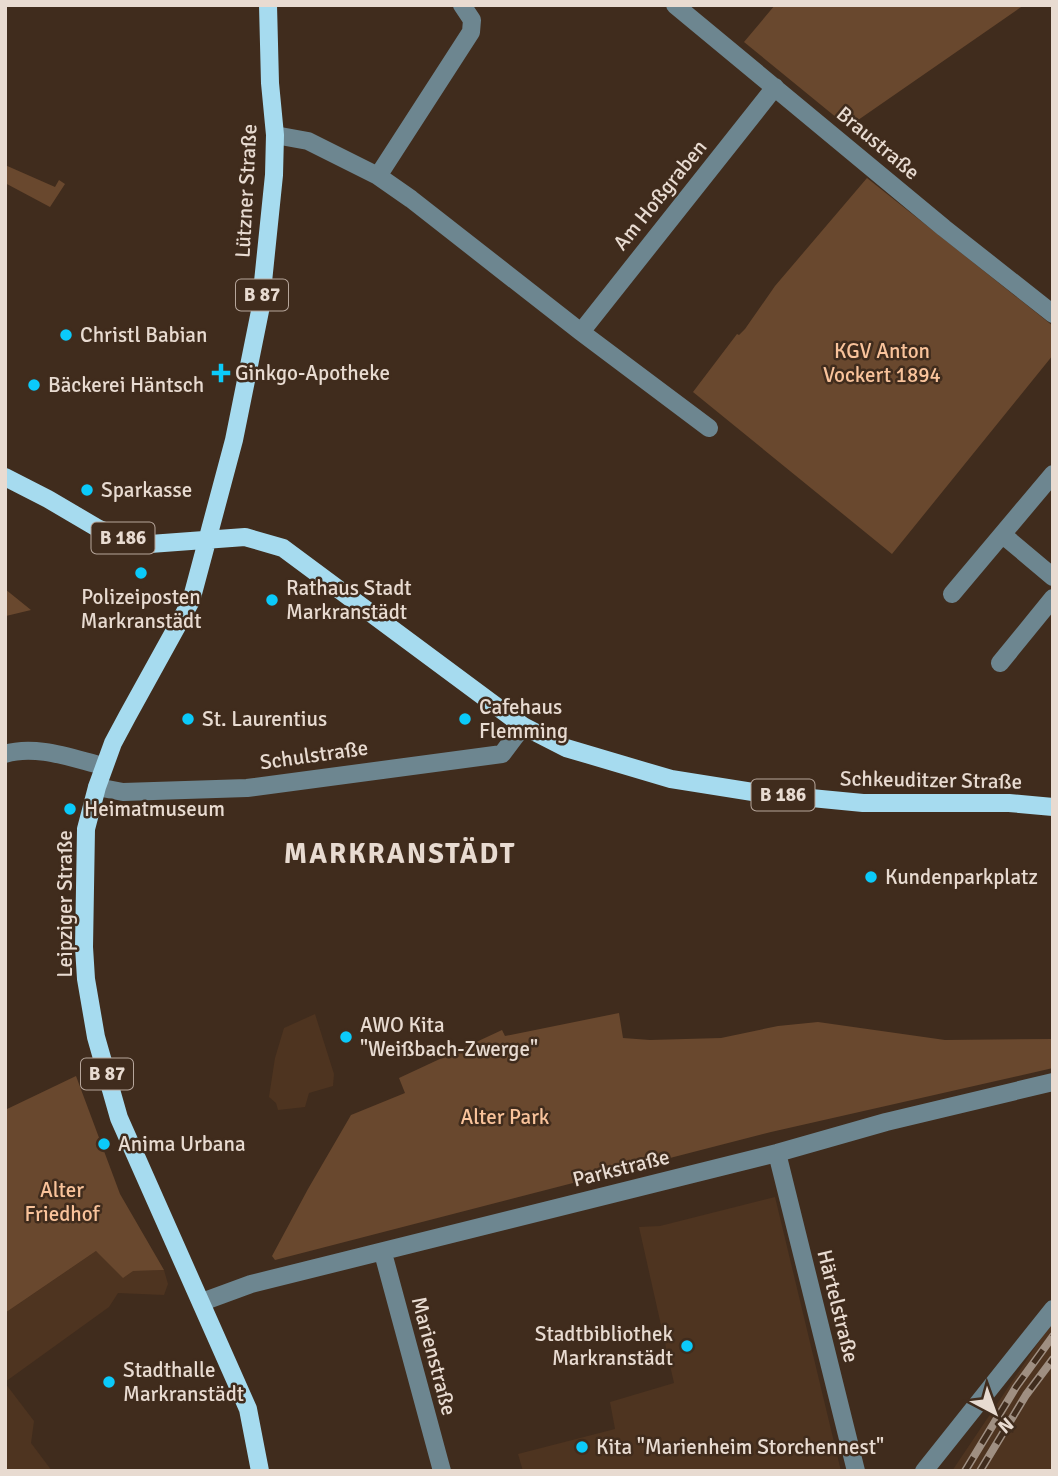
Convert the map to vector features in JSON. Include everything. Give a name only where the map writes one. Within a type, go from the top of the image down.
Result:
[{"type":"main road","name":"Lützner Straße","points":[[207,541],[234,440],[260,311],[273,188],[275,135],[270,83],[268,5]]},
{"type":"main road","name":"B 186","points":[[5,477],[99,529],[127,540],[150,544],[207,541]]},
{"type":"main road","name":"Schkeuditzer Straße","points":[[207,541],[246,537],[283,548],[523,726],[566,748],[671,779],[759,793],[863,803],[1009,803],[1053,807]]},
{"type":"main road","name":"Leipziger Straße","points":[[207,541],[191,601],[134,704],[104,766],[97,787],[86,829],[84,947],[86,979],[96,1037],[119,1118],[248,1409],[260,1471]]},
{"type":"street","points":[[378,176],[471,32],[472,20],[462,5]]},
{"type":"street","name":"Braustraße","points":[[675,5],[944,228],[1053,314]]},
{"type":"street","name":"Am Hoßgraben","points":[[581,332],[775,87]]},
{"type":"street","points":[[275,135],[308,141],[378,176],[709,428]]},
{"type":"street","points":[[952,594],[1053,474]]},
{"type":"street","points":[[1003,535],[1053,577]]},
{"type":"street","points":[[1000,663],[1053,598]]},
{"type":"street","name":"Schulstraße","points":[[97,787],[123,792],[247,788],[502,754],[523,726]]},
{"type":"street","points":[[5,754],[17,750],[36,751],[104,766]]},
{"type":"street","name":"Parkstraße","points":[[202,1302],[251,1284],[383,1253],[777,1153],[886,1122],[1053,1082]]},
{"type":"street","name":"Härtelstraße","points":[[777,1153],[856,1471]]},
{"type":"street","name":"Marienstraße","points":[[383,1253],[442,1471]]},
{"type":"street","points":[[924,1471],[1053,1309]]},
{"type":"shaded area","points":[[315,1014],[334,1074],[333,1086],[309,1093],[305,1107],[278,1110],[276,1103],[269,1097],[275,1058],[284,1028]]},
{"type":"shaded area","points":[[775,1197],[841,1471],[523,1471],[518,1454],[615,1429],[610,1402],[674,1383],[639,1227],[660,1226]]},
{"type":"shaded area","points":[[96,1251],[133,1271],[164,1270],[168,1284],[164,1295],[118,1293],[109,1307],[5,1382],[5,1313]]},
{"type":"shaded area","points":[[1053,1322],[1053,1471],[952,1471],[1048,1328]]},
{"type":"shaded area","points":[[5,1383],[34,1421],[31,1443],[52,1471],[5,1470]]},
{"type":"green space","points":[[775,5],[1024,5],[848,127],[744,42]]},
{"type":"green space","points":[[5,165],[55,187],[59,180],[65,184],[50,207],[5,183]]},
{"type":"green space","name":"KGV Anton Vockert 1894","points":[[867,178],[1053,326],[1053,355],[892,554],[693,392],[737,334],[745,329],[775,286]]},
{"type":"green space","points":[[5,589],[31,610],[6,616]]},
{"type":"green space","name":"Alter Park","points":[[619,1013],[623,1038],[650,1040],[721,1038],[778,1026],[818,1022],[945,1040],[1053,1039],[1053,1068],[771,1132],[275,1260],[272,1256],[351,1115],[405,1093],[399,1078],[502,1030],[505,1036]]},
{"type":"green space","name":"Alter Friedhof","points":[[76,1076],[120,1194],[164,1270],[133,1271],[123,1278],[96,1251],[5,1313],[5,1110]]},
{"type":"railway","points":[[965,1471],[1016,1387],[1053,1336]]},
{"type":"railway","points":[[980,1471],[1026,1395],[1053,1359]]},
{"type":"place","name":"Christl Babian","points":[[66,335]]},
{"type":"place","name":"Ginkgo-Apotheke","points":[[221,373]]},
{"type":"place","name":"Bäckerei Häntsch","points":[[34,385]]},
{"type":"place","name":"Sparkasse","points":[[87,490]]},
{"type":"place","name":"Polizeiposten Markranstädt","points":[[141,573]]},
{"type":"place","name":"Rathaus Stadt Markranstädt","points":[[272,600]]},
{"type":"place","name":"St. Laurentius","points":[[188,719]]},
{"type":"place","name":"Cafehaus Flemming","points":[[465,719]]},
{"type":"place","name":"Heimatmuseum","points":[[70,809]]},
{"type":"place","name":"Kundenparkplatz","points":[[871,877]]},
{"type":"place","name":"AWO Kita \"Weißbach-Zwerge\"","points":[[346,1037]]},
{"type":"place","name":"Anima Urbana","points":[[104,1144]]},
{"type":"place","name":"Stadtbibliothek Markranstädt","points":[[687,1346]]},
{"type":"place","name":"Stadthalle Markranstädt","points":[[109,1382]]},
{"type":"place","name":"Kita \"Marienheim Storchennest\"","points":[[582,1447]]},
{"type":"district","name":"MARKRANSTÄDT","points":[[400,854]]}]
